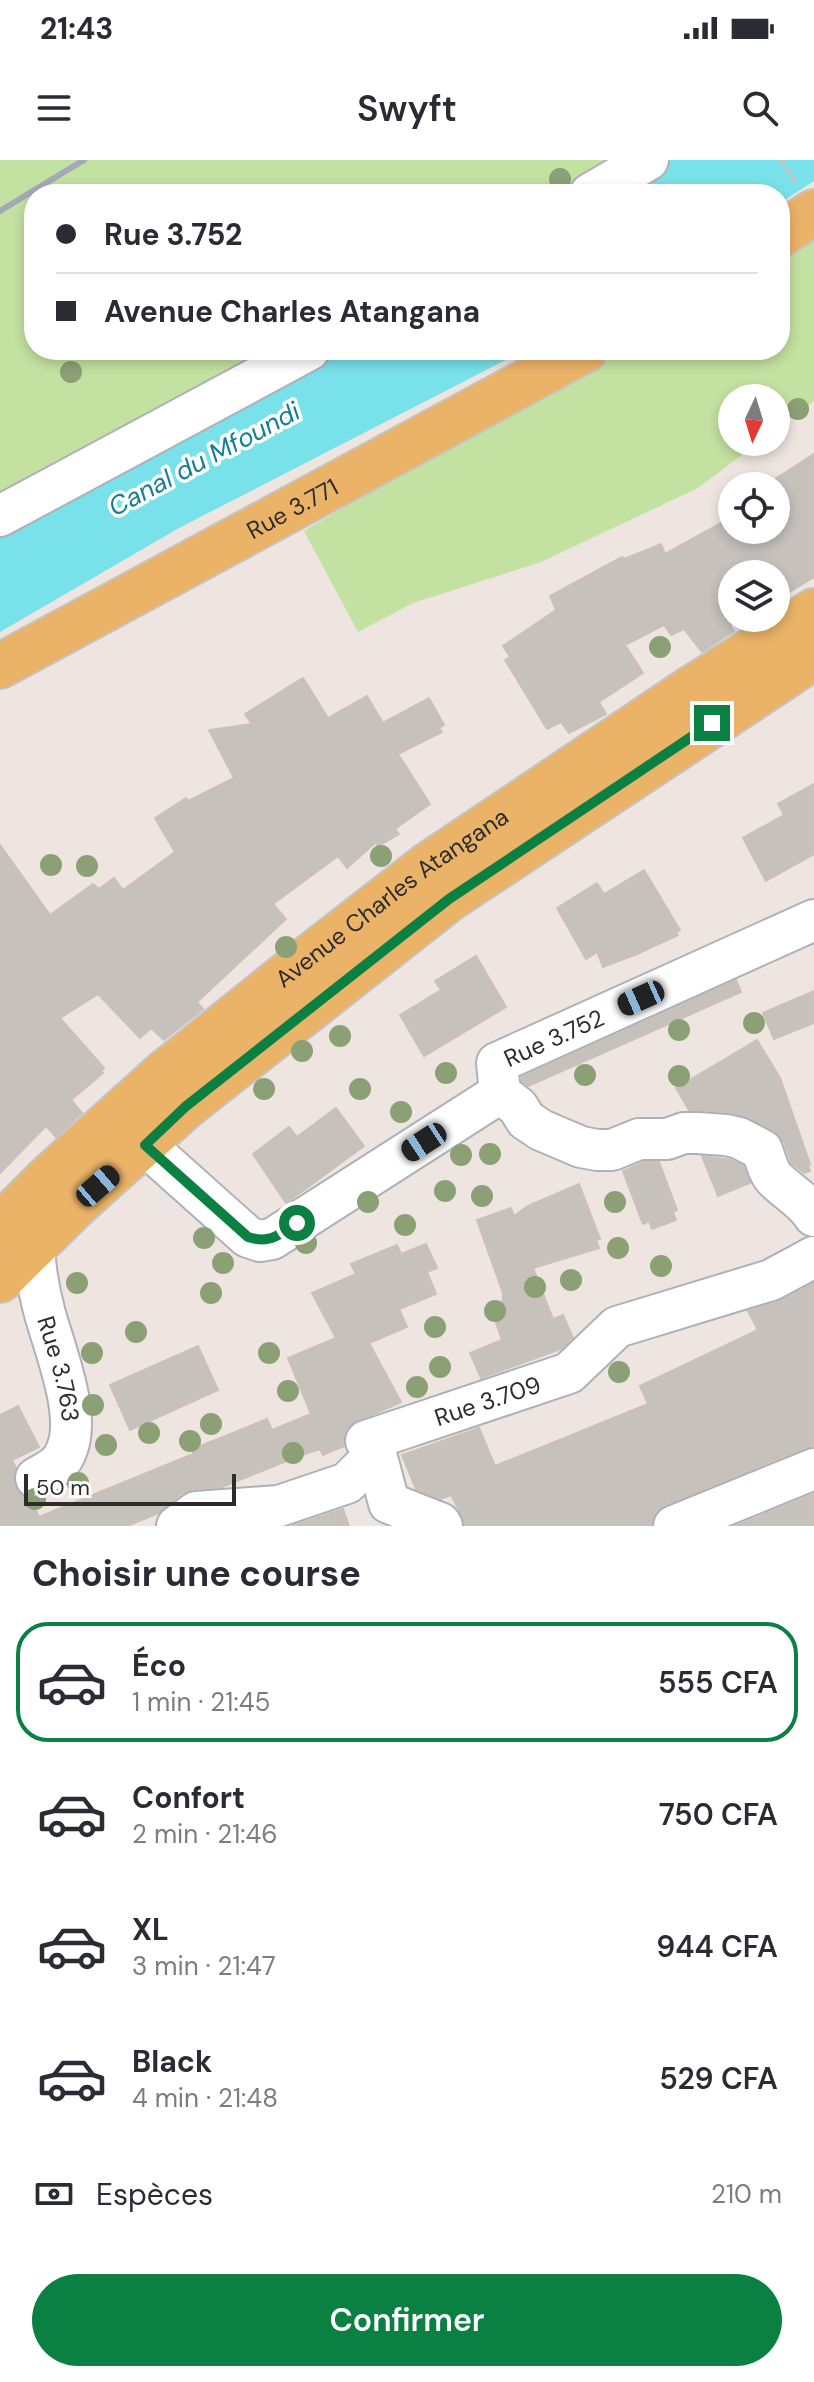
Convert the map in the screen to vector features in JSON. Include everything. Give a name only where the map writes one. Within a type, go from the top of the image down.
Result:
[{"type":"main road","points":[[790,222],[807,201]]},
{"type":"main road","name":"Rue 3.771","points":[[0,666],[566,360]]},
{"type":"main road","name":"Avenue Charles Atangana","points":[[0,1280],[17,1236],[51,1175],[163,1074],[428,865],[692,688],[814,611]]},
{"type":"main road","name":"Avenue Charles Atangana","points":[[17,1236],[74,1207],[185,1107],[449,899],[814,657]]},
{"type":"street","points":[[607,184],[648,160]]},
{"type":"street","points":[[0,516],[290,360]]},
{"type":"street","name":"Rue 3.752","points":[[145,1145],[248,1237],[260,1241],[272,1239],[500,1093],[497,1063],[814,920]]},
{"type":"street","points":[[500,1093],[518,1107],[526,1120],[581,1147],[612,1150],[639,1139],[667,1139],[684,1133],[739,1138],[762,1150],[769,1172],[776,1181],[790,1189],[814,1216]]},
{"type":"street","name":"Rue 3.763","points":[[17,1236],[35,1268],[44,1312],[65,1377],[71,1421],[69,1447],[62,1459],[56,1467],[36,1478]]},
{"type":"street","name":"Rue 3.709","points":[[177,1526],[196,1512],[279,1506],[347,1483],[376,1454],[366,1441],[569,1373],[617,1327],[771,1280],[814,1257]]},
{"type":"street","points":[[376,1454],[389,1503],[442,1526]]},
{"type":"street","points":[[674,1526],[814,1469]]},
{"type":"path","points":[[781,160],[807,201]]},
{"type":"green space","points":[[0,160],[671,160],[631,184],[24,184],[24,360],[321,360],[0,536]]},
{"type":"green space","points":[[814,223],[814,401],[790,419],[790,384],[718,384],[718,456],[740,456],[698,488],[541,562],[413,603],[358,632],[304,531],[594,360],[790,360],[790,240]]},
{"type":"water","points":[[671,160],[814,160],[814,181],[790,197],[790,184],[631,184]]},
{"type":"water","name":"Canal du Mfoundi","points":[[321,360],[506,360],[179,528],[0,632],[0,536]]},
{"type":"building","points":[[814,454],[814,577],[790,592],[790,560],[718,560],[718,632],[732,632],[702,652],[684,629],[671,635],[664,625],[625,645],[643,673],[599,702],[606,714],[569,733],[561,722],[547,729],[505,660],[510,657],[503,646],[556,610],[550,596],[622,557],[624,559],[661,544],[665,554],[718,525],[718,544],[790,544],[790,472],[786,472]]},
{"type":"building","points":[[303,678],[328,718],[367,696],[383,723],[429,698],[444,725],[439,728],[442,732],[398,754],[430,804],[395,829],[399,834],[378,846],[376,842],[347,868],[338,856],[273,904],[286,919],[197,1002],[203,1009],[164,1040],[151,1028],[140,1038],[98,994],[60,1018],[104,1068],[103,1073],[71,1100],[82,1113],[56,1137],[46,1126],[0,1173],[0,845],[50,915],[93,884],[99,889],[114,878],[123,890],[175,852],[155,818],[186,798],[188,801],[234,778],[209,730],[252,724],[245,714]]},
{"type":"building","points":[[814,784],[814,854],[766,881],[743,838],[784,815],[778,804]]},
{"type":"building","points":[[644,870],[680,930],[676,932],[678,935],[603,967],[597,952],[586,959],[557,908],[597,883],[604,894]]},
{"type":"building","points":[[476,956],[506,1007],[424,1056],[400,1015],[441,990],[435,981]]},
{"type":"building","points":[[736,980],[741,992],[528,1086],[522,1081],[522,1077]]},
{"type":"building","points":[[814,991],[814,1023],[774,1039],[763,1013]]},
{"type":"building","points":[[757,1040],[780,1078],[810,1171],[804,1173],[791,1163],[784,1142],[773,1130],[728,1112],[689,1110],[676,1088]]},
{"type":"building","points":[[336,1108],[364,1146],[286,1203],[253,1154],[289,1127],[297,1137]]},
{"type":"building","points":[[702,1156],[731,1160],[743,1166],[750,1183],[718,1196]]},
{"type":"building","points":[[644,1162],[659,1162],[677,1210],[673,1212],[676,1220],[652,1229],[649,1221],[643,1224],[623,1171]]},
{"type":"building","points":[[579,1184],[600,1239],[596,1240],[599,1248],[533,1268],[553,1319],[563,1315],[573,1338],[561,1349],[481,1378],[470,1353],[502,1340],[494,1317],[502,1314],[503,1293],[477,1220],[511,1208],[514,1216],[528,1206]]},
{"type":"building","points":[[426,1244],[437,1268],[427,1272],[436,1294],[399,1309],[407,1327],[369,1343],[401,1402],[350,1425],[344,1435],[344,1446],[323,1455],[320,1449],[299,1456],[222,1487],[182,1493],[159,1513],[127,1526],[0,1526],[0,1415],[18,1406],[39,1447],[12,1460],[16,1468],[13,1478],[16,1489],[31,1500],[39,1517],[193,1454],[193,1449],[267,1419],[272,1430],[311,1414],[288,1358],[336,1338],[312,1293],[356,1274],[351,1264],[397,1245],[401,1254]]},
{"type":"building","points":[[814,1283],[814,1446],[665,1505],[655,1513],[652,1526],[465,1526],[451,1495],[441,1499],[416,1489],[402,1455],[479,1428],[495,1466],[648,1404],[640,1386],[758,1330],[748,1311],[782,1300]]},
{"type":"building","points":[[198,1346],[218,1390],[130,1430],[110,1385]]},
{"type":"building","points":[[814,1494],[814,1526],[735,1526]]},
{"type":"building","points":[[343,1509],[349,1526],[292,1526]]},
{"type":"railway","points":[[44,184],[84,160]]},
{"type":"railway","points":[[0,211],[24,196]]},
{"type":"route","points":[[297,1223],[272,1239],[260,1241],[248,1237],[145,1145],[185,1107],[449,899],[712,723]]}]
